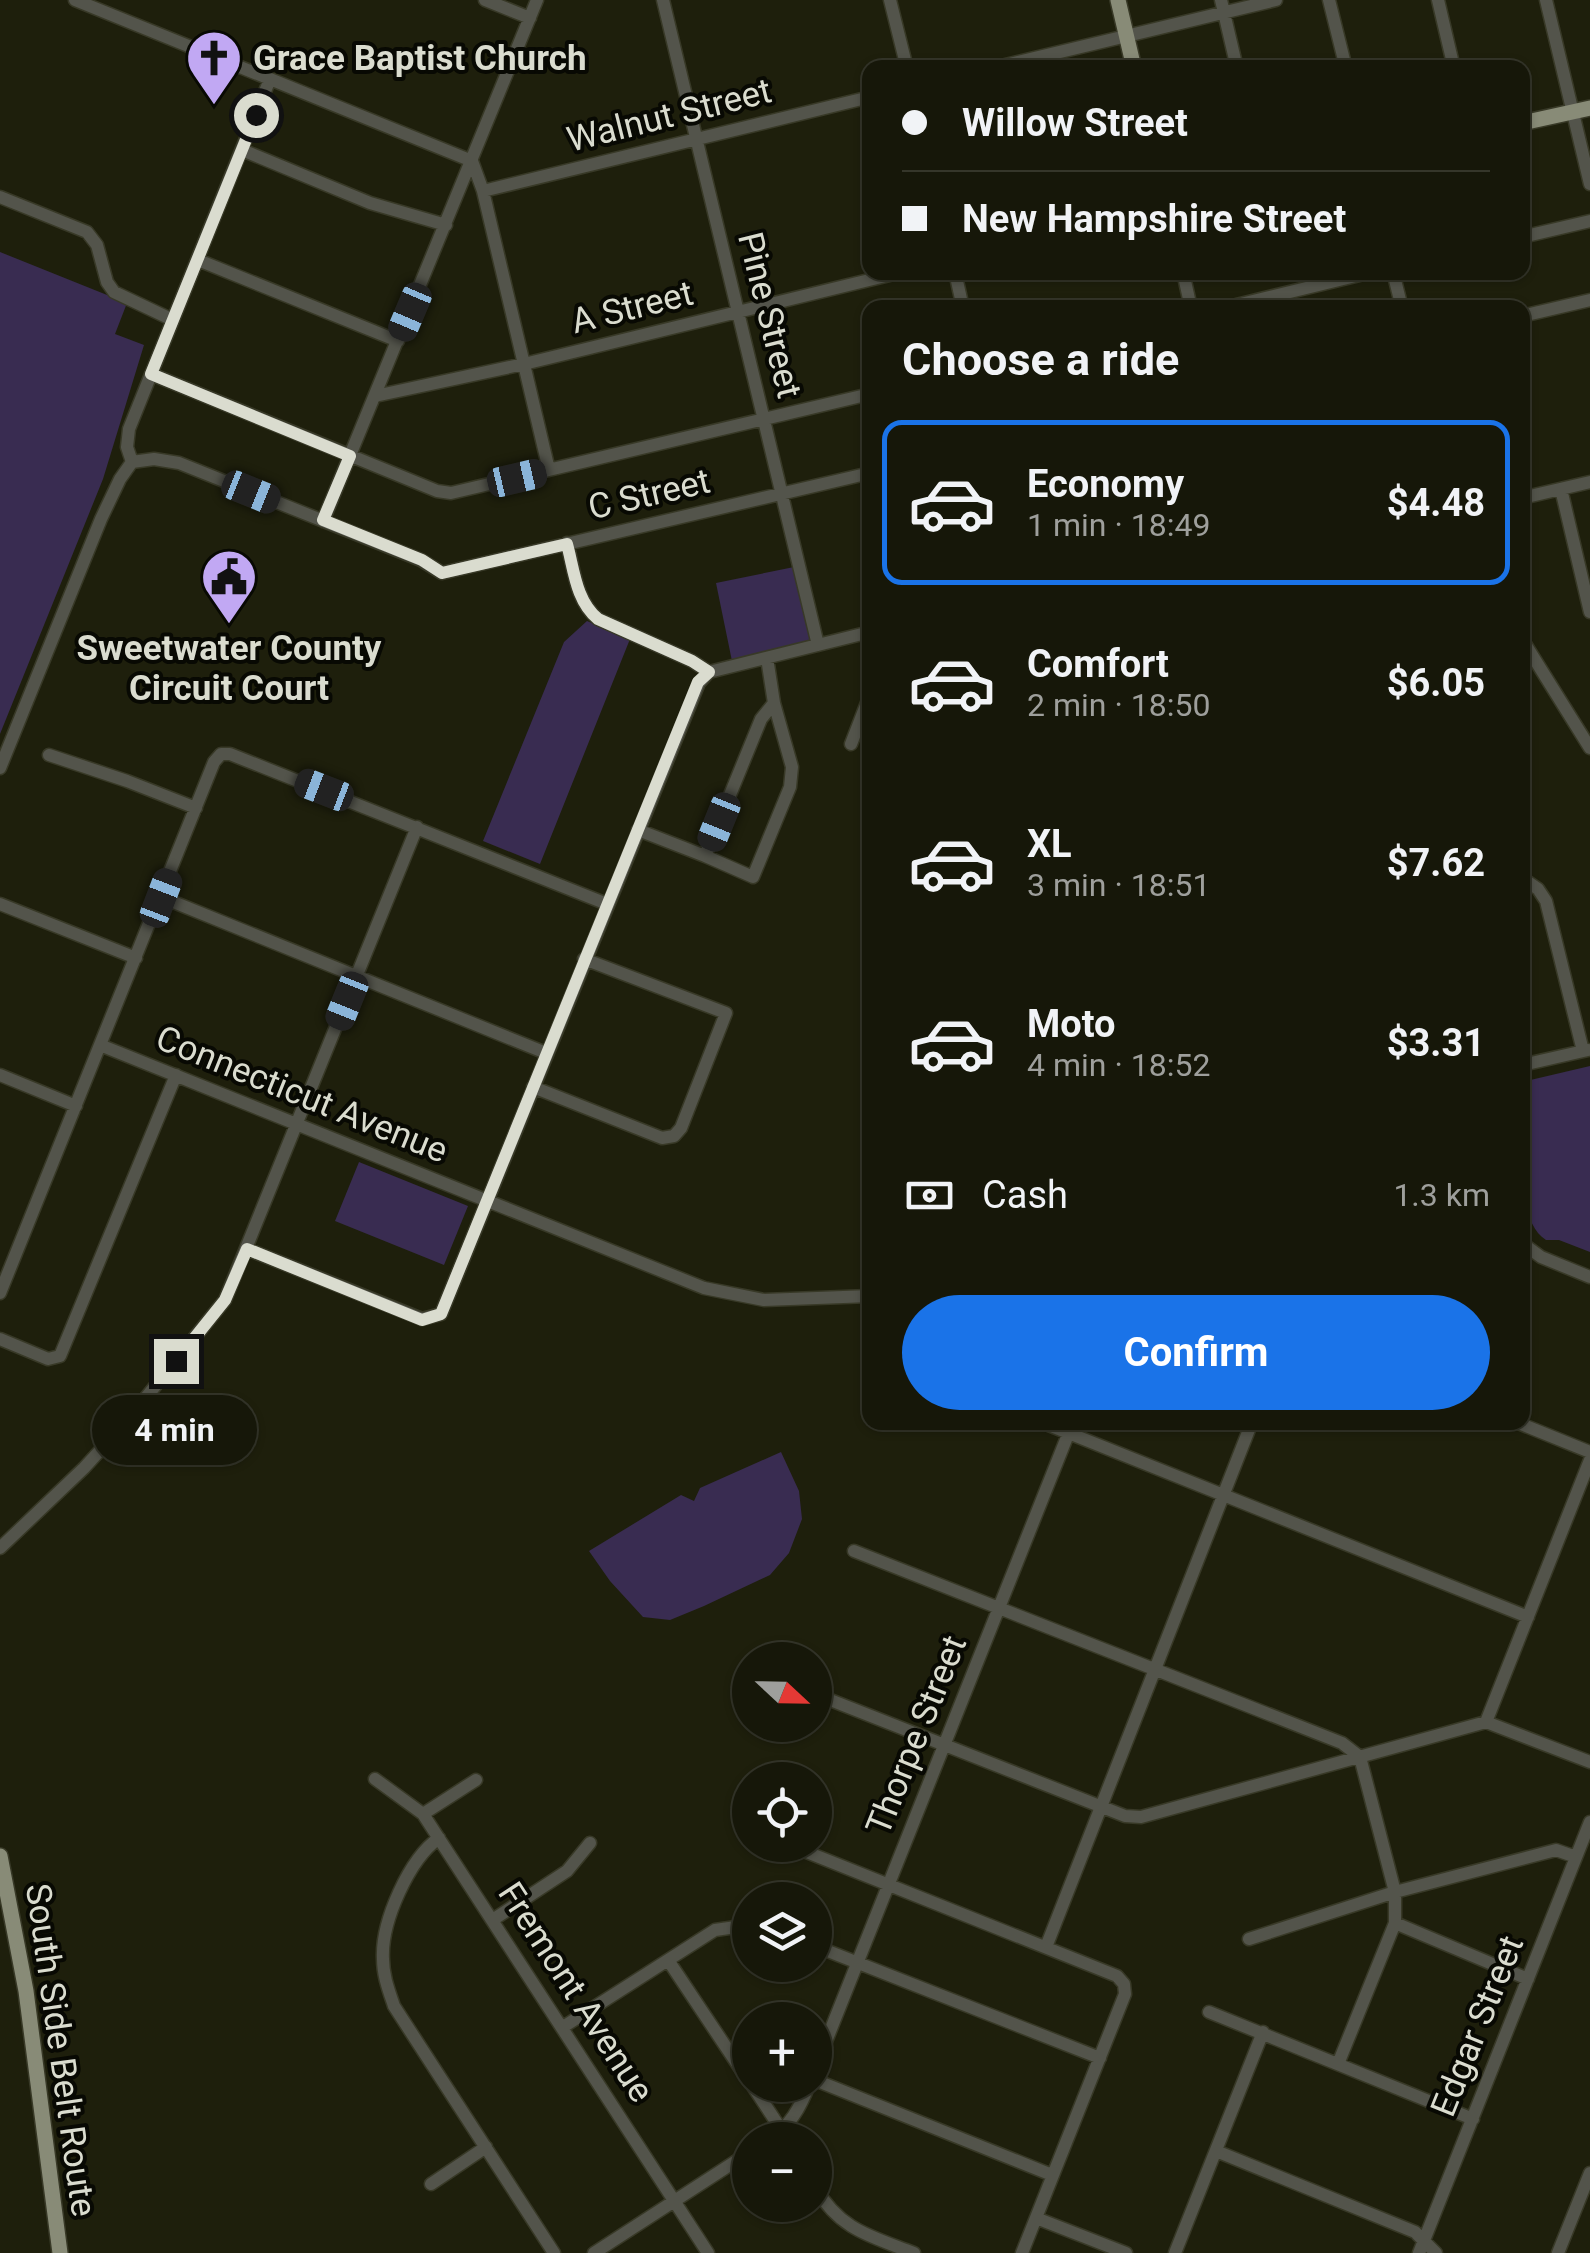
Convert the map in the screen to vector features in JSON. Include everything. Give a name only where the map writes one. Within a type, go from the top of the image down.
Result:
[{"type":"main road","points":[[1118,0],[1132,60]]},
{"type":"main road","points":[[1530,121],[1590,108]]},
{"type":"main road","name":"South Side Belt Route","points":[[2,1860],[26,1990],[60,2253]]},
{"type":"street","points":[[76,0],[472,161],[483,190],[550,470]]},
{"type":"street","points":[[485,0],[530,18]]},
{"type":"street","points":[[132,462],[154,459],[179,463],[323,520],[537,0]]},
{"type":"street","name":"Pine Street","points":[[663,0],[818,645]]},
{"type":"street","points":[[890,0],[904,60]]},
{"type":"street","points":[[1025,60],[1222,6],[1276,0]]},
{"type":"street","points":[[1330,0],[1344,60]]},
{"type":"street","points":[[1438,0],[1452,60]]},
{"type":"street","points":[[1546,0],[1590,184]]},
{"type":"street","points":[[1222,6],[1236,60]]},
{"type":"street","points":[[0,768],[101,519],[132,462],[129,430],[270,80]]},
{"type":"street","name":"Walnut Street","points":[[483,190],[862,99]]},
{"type":"street","points":[[242,150],[370,203],[446,225]]},
{"type":"street","points":[[0,197],[87,232],[96,244],[107,282],[114,292],[173,320]]},
{"type":"street","points":[[1530,235],[1590,220]]},
{"type":"street","points":[[198,260],[398,341]]},
{"type":"street","name":"A Street","points":[[375,396],[869,280]]},
{"type":"street","points":[[1257,300],[1339,280]]},
{"type":"street","points":[[1530,314],[1590,300]]},
{"type":"street","points":[[151,374],[437,491],[452,493],[862,396]]},
{"type":"street","name":"C Street","points":[[323,520],[422,560],[442,573],[862,475]]},
{"type":"street","points":[[1530,496],[1590,482]]},
{"type":"street","points":[[1560,489],[1590,612]]},
{"type":"street","points":[[567,544],[582,602],[588,611],[709,672]]},
{"type":"street","points":[[247,1249],[422,1320],[441,1314],[698,682],[709,672],[862,634]]},
{"type":"street","points":[[1530,652],[1590,748]]},
{"type":"street","points":[[638,830],[753,877],[790,787],[792,766],[774,703],[767,658]]},
{"type":"street","points":[[705,856],[761,719],[774,703]]},
{"type":"street","points":[[851,744],[862,716]]},
{"type":"street","points":[[0,1293],[214,762],[221,754],[230,754],[418,827],[607,904]]},
{"type":"street","points":[[48,755],[127,780],[196,808]]},
{"type":"street","points":[[0,1548],[126,1422],[225,1300],[418,827]]},
{"type":"street","points":[[1530,884],[1546,902],[1586,1050],[1530,1063]]},
{"type":"street","points":[[161,898],[546,1053]]},
{"type":"street","points":[[0,904],[136,958]]},
{"type":"street","points":[[532,1086],[662,1138],[674,1136],[680,1128],[726,1013],[584,959]]},
{"type":"street","name":"Connecticut Avenue","points":[[100,1045],[704,1288],[764,1300],[862,1296]]},
{"type":"street","points":[[0,1339],[48,1359],[60,1356],[176,1075]]},
{"type":"street","points":[[0,1076],[76,1106]]},
{"type":"street","points":[[0,1249],[15,1255]]},
{"type":"street","points":[[1530,1249],[1590,1277]]},
{"type":"street","points":[[1530,1428],[1590,1452]]},
{"type":"street","name":"Thorpe Street","points":[[832,2026],[1070,1430]]},
{"type":"street","points":[[1076,1430],[1528,1617]]},
{"type":"street","points":[[1046,1947],[1249,1430]]},
{"type":"street","points":[[1486,1722],[1590,1460]]},
{"type":"street","points":[[854,1551],[1342,1743],[1360,1756],[1395,1892],[1396,1924],[1338,2064]]},
{"type":"street","points":[[832,1701],[1125,1816],[1141,1817],[1486,1722],[1590,1762]]},
{"type":"street","name":"Fremont Avenue","points":[[374,1779],[423,1814],[708,2253]]},
{"type":"street","points":[[423,1814],[476,1780]]},
{"type":"street","name":"Edgar Street","points":[[1421,2248],[1590,1822]]},
{"type":"street","points":[[439,1838],[413,1864],[388,1925],[382,1954],[385,1980],[394,2006],[554,2253]]},
{"type":"street","points":[[494,1919],[567,1872],[590,1843]]},
{"type":"street","points":[[1249,1938],[1395,1892],[1556,1850],[1576,1857]]},
{"type":"street","points":[[832,1861],[1117,1976],[1124,1984],[1125,1994],[1022,2253]]},
{"type":"street","points":[[1396,1924],[1528,1979]]},
{"type":"street","points":[[563,2027],[716,1930],[732,1928]]},
{"type":"street","points":[[832,1952],[1100,2058]]},
{"type":"street","points":[[668,1960],[732,2056]]},
{"type":"street","points":[[1210,2012],[1472,2119]]},
{"type":"street","points":[[1175,2253],[1263,2032]]},
{"type":"street","points":[[832,2087],[1052,2175]]},
{"type":"street","points":[[432,2184],[486,2147]]},
{"type":"street","points":[[1216,2151],[1415,2232],[1421,2248],[1436,2253]]},
{"type":"street","points":[[594,2253],[732,2163]]},
{"type":"street","points":[[1558,2253],[1590,2173]]},
{"type":"street","points":[[832,2212],[852,2228],[914,2253]]},
{"type":"street","points":[[1036,2218],[1126,2253]]},
{"type":"shaded area","points":[[0,252],[127,303],[115,334],[144,345],[103,479],[0,734]]},
{"type":"shaded area","points":[[799,566],[818,645],[733,666],[716,583]]},
{"type":"shaded area","points":[[587,621],[630,639],[540,864],[483,841],[564,642]]},
{"type":"shaded area","points":[[1590,1066],[1590,1252],[1559,1240],[1546,1240],[1530,1218],[1530,1080]]},
{"type":"shaded area","points":[[359,1162],[468,1206],[444,1265],[335,1221]]},
{"type":"shaded area","points":[[781,1452],[799,1491],[802,1519],[789,1553],[770,1575],[670,1620],[643,1617],[589,1551],[681,1495],[694,1501],[700,1488]]},
{"type":"place","name":"Grace Baptist Church","points":[[214,107]]},
{"type":"place","name":"Sweetwater County Circuit Court","points":[[229,626]]},
{"type":"route","points":[[176,1361],[225,1300],[247,1249],[422,1320],[441,1314],[698,682],[709,672],[588,611],[582,602],[567,544],[442,573],[422,560],[323,520],[350,456],[151,374],[256,115]]}]
